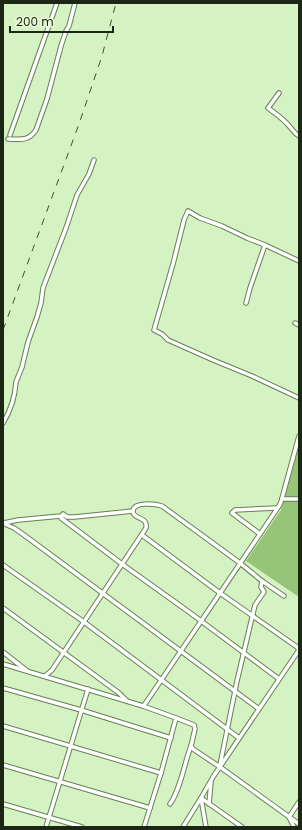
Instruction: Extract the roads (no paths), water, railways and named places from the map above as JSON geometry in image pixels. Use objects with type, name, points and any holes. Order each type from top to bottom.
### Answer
[{"type":"street","points":[[57,3],[9,137],[22,140],[27,139],[33,135],[36,130],[47,99],[61,46],[69,26],[75,3]]},
{"type":"street","points":[[279,93],[268,108],[286,123],[298,136]]},
{"type":"street","points":[[3,423],[11,408],[16,390],[16,382],[41,303],[43,288],[77,195],[89,174],[94,160]]},
{"type":"street","points":[[299,261],[222,226],[200,218],[188,211],[184,220],[154,330],[162,334],[168,340],[299,398]]},
{"type":"street","points":[[246,303],[265,245]]},
{"type":"street","points":[[143,706],[277,508],[282,499],[299,436]]},
{"type":"street","points":[[282,499],[299,499]]},
{"type":"street","points":[[3,522],[61,516],[63,514],[66,517],[75,517],[133,510],[135,507],[142,504],[162,506],[284,596]]},
{"type":"street","points":[[260,534],[232,513],[234,510],[277,508]]},
{"type":"street","points":[[45,676],[52,670],[146,528],[144,520],[135,516],[133,514],[133,510]]},
{"type":"street","points":[[61,516],[62,519],[122,564],[280,679]]},
{"type":"street","points":[[3,522],[14,528],[104,593],[259,709]]},
{"type":"street","points":[[142,534],[299,650],[220,767],[183,827]]},
{"type":"street","points":[[3,565],[84,622],[240,738]]},
{"type":"street","points":[[220,767],[252,615],[255,605],[264,592],[261,587],[262,581]]},
{"type":"street","points":[[3,608],[119,693],[128,702]]},
{"type":"street","points":[[3,652],[27,671]]},
{"type":"street","points":[[3,664],[143,706],[194,724],[195,729],[191,746],[175,797],[170,804]]},
{"type":"street","points":[[3,688],[171,738]]},
{"type":"street","points":[[46,827],[88,689]]},
{"type":"street","points":[[144,827],[176,718]]},
{"type":"street","points":[[3,726],[161,773]]},
{"type":"street","points":[[191,746],[193,750],[220,767],[299,824]]},
{"type":"street","points":[[3,765],[150,808]]},
{"type":"street","points":[[209,804],[211,781]]},
{"type":"street","points":[[201,798],[242,827]]},
{"type":"street","points":[[201,798],[206,827]]},
{"type":"street","points":[[289,817],[299,802]]},
{"type":"street","points":[[3,804],[82,827]]},
{"type":"street","points":[[289,817],[294,827]]},
{"type":"railway","points":[[3,330],[79,124],[102,56],[116,3]]}]
